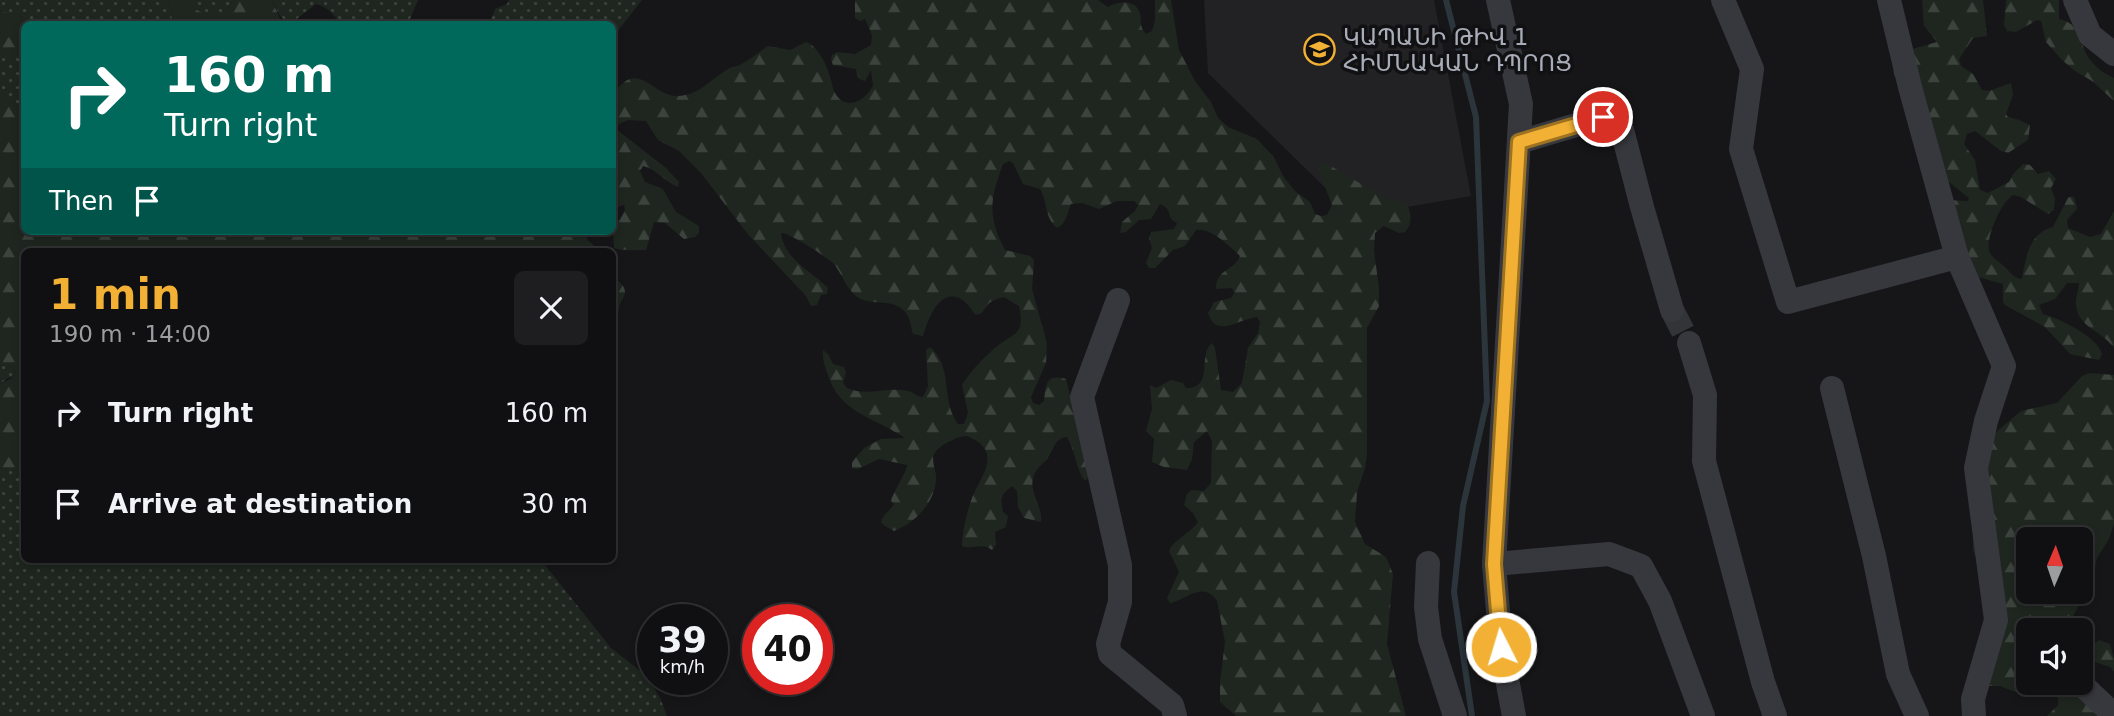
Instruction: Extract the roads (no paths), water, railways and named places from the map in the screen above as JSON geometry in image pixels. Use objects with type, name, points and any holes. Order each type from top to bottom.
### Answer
[{"type":"street","points":[[1498,0],[1521,104],[1494,564],[1501,647],[1514,716]]},
{"type":"street","points":[[1723,0],[1752,69],[1741,149],[1788,302],[1956,257]]},
{"type":"street","points":[[1889,0],[1956,257],[2004,366],[1986,421],[1976,468],[1996,620],[1973,699],[1974,716]]},
{"type":"street","points":[[2075,0],[2090,35],[2114,54]]},
{"type":"street","points":[[1519,142],[1603,117],[1612,117],[1620,122],[1672,310]]},
{"type":"street","points":[[1118,300],[1082,397],[1120,565],[1120,602],[1108,644],[1110,654],[1172,705],[1175,716]]},
{"type":"street","points":[[1689,343],[1705,395],[1703,461],[1763,682],[1775,716]]},
{"type":"street","points":[[1832,388],[1874,556],[1899,674],[1917,716]]},
{"type":"street","points":[[1494,564],[1609,554],[1641,566],[1660,601],[1703,716]]},
{"type":"street","points":[[1428,563],[1426,607],[1430,639],[1455,716]]},
{"type":"street","points":[[2093,695],[2114,715]]},
{"type":"waterway","points":[[1446,0],[1476,117],[1487,401],[1463,506],[1454,592],[1472,716]]},
{"type":"tunnel","points":[[1672,310],[1689,343]]},
{"type":"place","name":"ԿԱՊԱՆԻ ԹԻՎ 1 ՀԻՄՆԱԿԱՆ ԴՊՐՈՑ","points":[[1320,50]]}]
